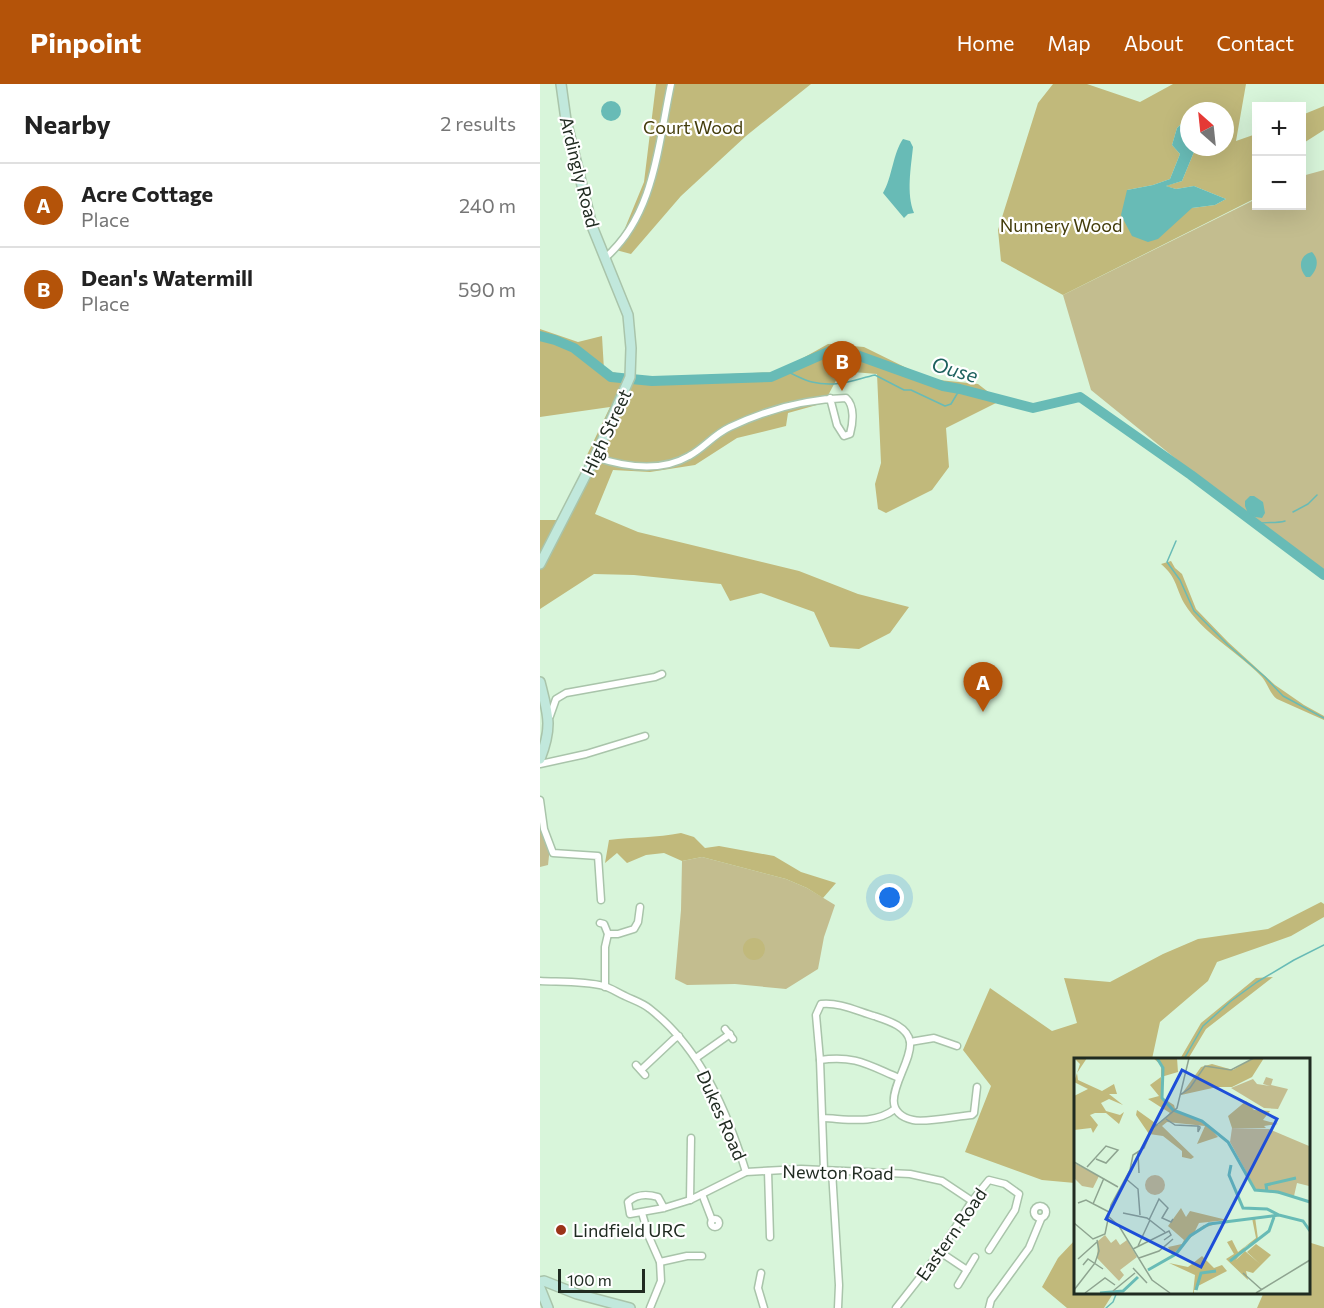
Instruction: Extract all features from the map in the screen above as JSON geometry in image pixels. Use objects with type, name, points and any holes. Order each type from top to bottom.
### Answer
[{"type":"main road","name":"Ardingly Road","points":[[561,84],[566,120],[590,216],[605,258]]},
{"type":"main road","name":"High Street","points":[[540,564],[595,457],[630,379],[631,348],[628,315],[605,258]]},
{"type":"main road","points":[[540,682],[550,720],[540,759]]},
{"type":"main road","points":[[540,1282],[544,1281],[577,1294],[630,1308]]},
{"type":"main road","points":[[540,1288],[548,1308]]},
{"type":"street","points":[[605,258],[613,251],[639,214],[654,173],[670,84]]},
{"type":"street","points":[[595,457],[617,464],[645,467],[674,464],[691,455],[711,437],[729,427],[760,415],[816,399],[830,398],[846,398],[850,401],[852,411],[850,434],[843,436],[840,431],[830,398]]},
{"type":"street","points":[[550,720],[551,709],[556,699],[566,693],[662,674]]},
{"type":"street","points":[[540,764],[586,754],[645,736]]},
{"type":"street","points":[[540,800],[544,829],[554,853],[598,856],[601,900]]},
{"type":"street","points":[[608,934],[618,934],[634,929],[638,922],[640,907]]},
{"type":"street","points":[[600,923],[604,924],[608,934],[605,947],[605,987]]},
{"type":"street","name":"Dukes Road","points":[[540,981],[574,982],[605,987],[648,1007],[696,1058],[722,1107],[746,1172]]},
{"type":"street","points":[[824,1170],[816,1015],[821,1004],[832,1003],[886,1020],[906,1034],[910,1042],[893,1101],[895,1109],[902,1116],[915,1121],[972,1115],[977,1087]]},
{"type":"street","name":"Dukes Road","points":[[696,1058],[729,1034]]},
{"type":"street","points":[[641,1070],[676,1036]]},
{"type":"street","points":[[910,1042],[934,1038],[957,1046]]},
{"type":"street","points":[[820,1060],[841,1057],[863,1062],[899,1078]]},
{"type":"street","points":[[823,1118],[875,1120],[895,1109]]},
{"type":"street","points":[[690,1200],[691,1138]]},
{"type":"street","name":"Newton Road","points":[[642,1213],[690,1200],[746,1172],[801,1169],[910,1174],[942,1181],[972,1201]]},
{"type":"street","points":[[768,1171],[770,1237]]},
{"type":"street","points":[[832,1171],[840,1285],[838,1308]]},
{"type":"street","name":"Eastern Road","points":[[896,1308],[940,1252],[972,1201],[989,1180],[1005,1184],[1019,1194],[1015,1210],[989,1250]]},
{"type":"street","points":[[702,1194],[712,1220]]},
{"type":"street","points":[[650,1308],[661,1281],[660,1262],[642,1213],[630,1214],[628,1202],[633,1197],[649,1195],[658,1197],[664,1208]]},
{"type":"street","points":[[989,1308],[991,1300],[1029,1248],[1041,1219]]},
{"type":"street","points":[[940,1252],[967,1270]]},
{"type":"street","points":[[660,1262],[687,1256],[702,1256]]},
{"type":"street","points":[[958,1285],[975,1257]]},
{"type":"street","points":[[761,1273],[758,1288],[764,1308]]},
{"type":"shaded area","points":[[1324,170],[1324,573],[1255,523],[1091,390],[1063,295],[1252,201],[1252,210],[1306,210],[1306,175]]},
{"type":"shaded area","points":[[540,814],[550,847],[548,865],[540,867]]},
{"type":"shaded area","points":[[702,857],[786,879],[807,888],[835,905],[824,937],[818,969],[786,989],[735,984],[687,985],[675,979],[681,910],[682,861]]},
{"type":"green space","name":"Court Wood","points":[[656,84],[811,84],[746,136],[681,196],[631,254],[616,250],[644,182]]},
{"type":"green space","name":"Nunnery Wood","points":[[1053,84],[1087,84],[1140,102],[1173,84],[1246,84],[1236,141],[1252,135],[1252,200],[1063,295],[1001,261],[998,230],[1038,103]]},
{"type":"green space","points":[[1324,106],[1324,130],[1306,141],[1306,113]]},
{"type":"green space","points":[[540,329],[578,342],[602,336],[604,370],[638,378],[778,372],[828,344],[864,347],[929,379],[978,384],[1000,401],[946,428],[949,467],[932,490],[886,513],[878,509],[875,484],[881,463],[877,374],[841,371],[824,403],[788,413],[786,426],[737,438],[695,465],[650,472],[613,470],[595,514],[638,532],[799,571],[858,594],[909,607],[890,633],[859,649],[830,647],[814,612],[761,593],[730,601],[721,584],[634,575],[594,574],[540,609],[540,520],[567,520],[596,464],[587,455],[610,407],[540,417]]},
{"type":"green space","points":[[1171,561],[1182,574],[1196,609],[1275,685],[1324,716],[1324,720],[1277,699],[1252,667],[1200,624],[1184,603],[1173,578],[1161,564]]},
{"type":"green space","points":[[681,833],[694,837],[705,848],[719,846],[774,856],[801,872],[836,883],[823,898],[786,879],[702,857],[682,861],[664,853],[646,855],[627,863],[617,853],[605,863],[609,840]]},
{"type":"green space","points":[[1321,902],[1324,904],[1324,917],[1291,936],[1217,962],[1208,981],[1160,1022],[1152,1058],[1074,1058],[1074,1183],[1042,1180],[965,1152],[991,1086],[963,1050],[990,988],[1052,1031],[1077,1023],[1064,978],[1110,982],[1163,954],[1198,939],[1268,929]]},
{"type":"green space","points":[[754,938],[762,941],[765,949],[762,957],[754,960],[746,957],[743,949],[746,941]]},
{"type":"green space","points":[[1273,977],[1206,1029],[1189,1058],[1181,1058],[1201,1023],[1256,978]]},
{"type":"green space","points":[[1074,1241],[1074,1293],[1113,1293],[1104,1308],[1067,1308],[1042,1287],[1058,1258]]},
{"type":"green space","points":[[1309,1242],[1324,1247],[1324,1308],[1257,1308],[1264,1293],[1309,1293]]},
{"type":"water","points":[[607,101],[615,101],[621,107],[621,115],[615,121],[607,121],[601,115],[601,107]]},
{"type":"water","points":[[1180,125],[1180,154],[1172,145]]},
{"type":"water","points":[[903,139],[910,141],[913,147],[910,189],[914,213],[904,218],[883,193]]},
{"type":"water","points":[[1180,154],[1180,156],[1192,156],[1182,181],[1166,186],[1176,189],[1194,186],[1226,199],[1215,205],[1192,208],[1158,239],[1148,242],[1132,236],[1121,215],[1127,190],[1170,179]]},
{"type":"water","points":[[1312,252],[1317,265],[1310,277],[1306,277],[1301,262],[1304,256]]},
{"type":"water","points":[[1250,496],[1263,502],[1265,513],[1262,518],[1249,516],[1245,501]]},
{"type":"waterway","name":"Ouse","points":[[540,336],[574,348],[611,377],[652,381],[771,377],[837,348],[943,386],[1033,408],[1080,397],[1191,475],[1324,575]]},
{"type":"waterway","points":[[785,371],[821,384],[844,383],[875,375],[904,390],[911,390],[945,406],[951,404],[960,389]]},
{"type":"waterway","points":[[1293,512],[1308,504],[1317,495]]},
{"type":"waterway","points":[[1256,524],[1285,521]]},
{"type":"waterway","points":[[1176,541],[1167,562],[1180,580],[1194,611],[1283,696],[1324,718]]},
{"type":"waterway","points":[[1185,1058],[1203,1026],[1231,1001],[1257,982],[1324,945]]},
{"type":"waterway","points":[[1106,1308],[1113,1302],[1117,1293]]},
{"type":"place","name":"Dean's Watermill","points":[[842,391]]},
{"type":"place","name":"Acre Cottage","points":[[983,712]]},
{"type":"place","name":"Lindfield URC","points":[[561,1230]]}]
